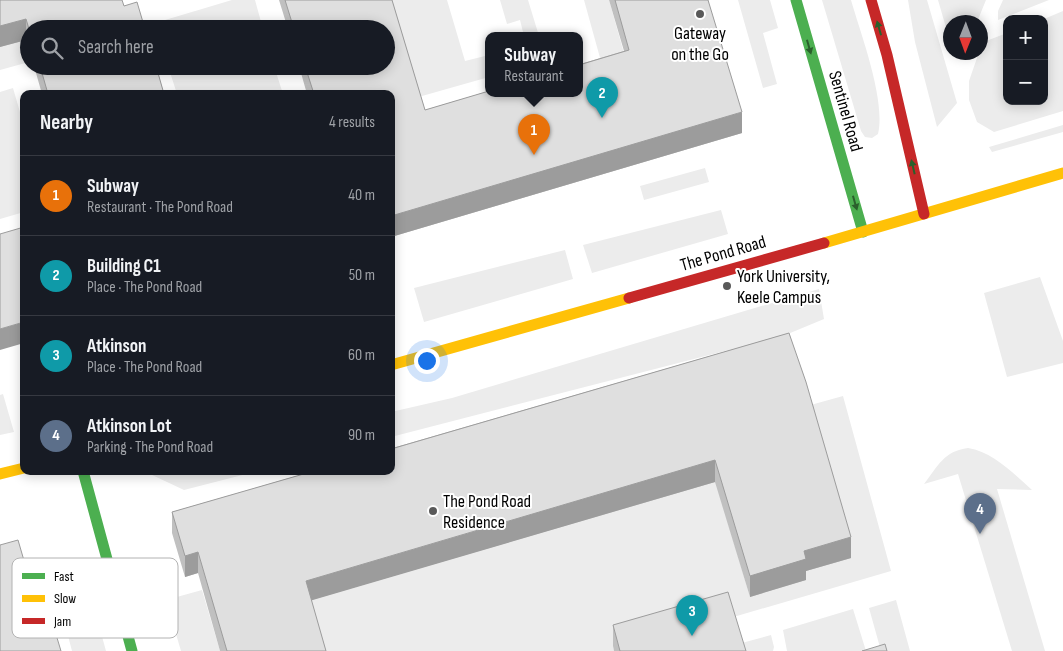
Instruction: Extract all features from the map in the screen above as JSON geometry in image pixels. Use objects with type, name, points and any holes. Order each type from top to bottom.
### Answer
[{"type":"street","name":"Sentinel Road","points":[[796,0],[863,232]]},
{"type":"street","points":[[871,0],[887,55],[924,214]]},
{"type":"street","name":"The Pond Road","points":[[395,364],[863,232],[1063,173]]},
{"type":"street","points":[[0,474],[20,469]]},
{"type":"street","points":[[84,475],[107,558]]},
{"type":"street","points":[[128,638],[132,651]]},
{"type":"shaded area","points":[[232,0],[255,0],[261,20],[165,20]]},
{"type":"shaded area","points":[[386,0],[447,0],[465,61],[485,56],[485,78],[415,98],[395,30],[395,20],[392,20]]},
{"type":"shaded area","points":[[500,0],[528,0],[538,32],[523,32],[520,20],[507,24]]},
{"type":"shaded area","points":[[584,0],[609,0],[629,71],[583,71],[602,65]]},
{"type":"shaded area","points":[[738,0],[770,0],[778,28],[763,33],[777,84],[763,88]]},
{"type":"shaded area","points":[[822,0],[851,0],[871,67],[879,104],[880,120],[878,134],[872,138],[865,137],[861,131]]},
{"type":"shaded area","points":[[908,0],[927,0],[957,103],[937,127],[915,42]]},
{"type":"shaded area","points":[[938,0],[986,0],[980,15],[943,15],[943,17]]},
{"type":"shaded area","points":[[1003,0],[1049,0],[1011,15],[1003,15],[1003,18],[998,20],[998,11]]},
{"type":"shaded area","points":[[1063,11],[1063,111],[994,132],[977,122],[969,100],[969,81],[976,60],[988,60],[988,40],[1003,35],[1003,105],[1048,105],[1048,17]]},
{"type":"shaded area","points":[[20,41],[20,64],[0,70],[0,47]]},
{"type":"shaded area","points":[[171,75],[277,75],[282,90],[176,90]]},
{"type":"shaded area","points":[[13,88],[20,112],[20,213],[0,219],[0,92]]},
{"type":"shaded area","points":[[1063,125],[1063,132],[992,152],[989,147]]},
{"type":"shaded area","points":[[705,168],[709,182],[644,200],[640,186]]},
{"type":"shaded area","points":[[721,210],[728,234],[592,273],[583,245]]},
{"type":"shaded area","points":[[565,250],[573,279],[424,322],[414,288]]},
{"type":"shaded area","points":[[1040,277],[1063,341],[1063,363],[1007,377],[984,293]]},
{"type":"shaded area","points":[[819,289],[824,319],[783,336],[395,436],[395,411],[452,398]]},
{"type":"shaded area","points":[[3,394],[14,432],[0,435],[0,395]]},
{"type":"shaded area","points":[[843,396],[891,571],[730,618],[613,646],[614,651],[320,651],[297,573],[350,589],[673,494],[707,452],[750,597],[806,580],[807,406]]},
{"type":"shaded area","points":[[968,448],[977,450],[994,459],[1010,470],[1032,490],[997,489],[1045,651],[1012,651],[958,474],[924,484],[942,460],[953,452]]},
{"type":"shaded area","points":[[152,475],[242,475],[184,490]]},
{"type":"shaded area","points":[[202,590],[220,651],[181,651],[177,638],[178,597]]},
{"type":"shaded area","points":[[896,600],[910,651],[881,651],[869,608]]},
{"type":"shaded area","points":[[853,609],[866,651],[787,651],[783,630]]},
{"type":"shaded area","points":[[771,635],[773,651],[740,651],[738,644]]},
{"type":"shaded area","points":[[69,638],[102,638],[106,651],[72,651]]},
{"type":"building","points":[[0,0],[122,0],[124,6],[137,2],[142,20],[26,19],[0,26]]},
{"type":"building","points":[[285,0],[392,0],[425,110],[485,92],[485,97],[583,97],[583,64],[629,50],[615,0],[708,0],[742,112],[395,215],[395,90],[313,90],[308,75],[395,75],[395,20],[291,20]]},
{"type":"building","points":[[43,75],[159,75],[163,90],[47,90]]},
{"type":"building","points":[[20,228],[20,323],[0,329],[0,234]]},
{"type":"building","name":"The Pond Road Residence","points":[[789,333],[806,382],[851,537],[804,551],[806,559],[750,576],[715,460],[306,581],[326,651],[227,651],[198,552],[185,556],[172,512],[300,475],[395,475],[395,448]]},
{"type":"building","points":[[18,540],[23,558],[12,558],[12,638],[57,638],[61,651],[0,651],[0,545]]},
{"type":"building","points":[[728,592],[746,651],[620,651],[613,625]]},
{"type":"building","points":[[885,644],[887,651],[862,651]]},
{"type":"traffic: fast","points":[[796,0],[863,232]]},
{"type":"traffic: fast","points":[[84,475],[107,558]]},
{"type":"traffic: fast","points":[[128,638],[132,651]]},
{"type":"traffic: slow","points":[[824,243],[1063,173]]},
{"type":"traffic: slow","points":[[395,364],[629,298]]},
{"type":"traffic: slow","points":[[0,474],[20,469]]},
{"type":"traffic: jam","points":[[871,0],[887,55],[924,214]]},
{"type":"traffic: jam","points":[[629,298],[824,243]]},
{"type":"place","name":"Gateway on the Go","points":[[700,14]]},
{"type":"place","name":"Building C1","points":[[602,118]]},
{"type":"place","name":"Subway","points":[[534,155]]},
{"type":"place","name":"York University, Keele Campus","points":[[727,286]]},
{"type":"place","name":"The Pond Road Residence","points":[[433,511]]},
{"type":"place","name":"Atkinson Lot","points":[[980,534]]},
{"type":"place","name":"Atkinson","points":[[692,636]]}]
